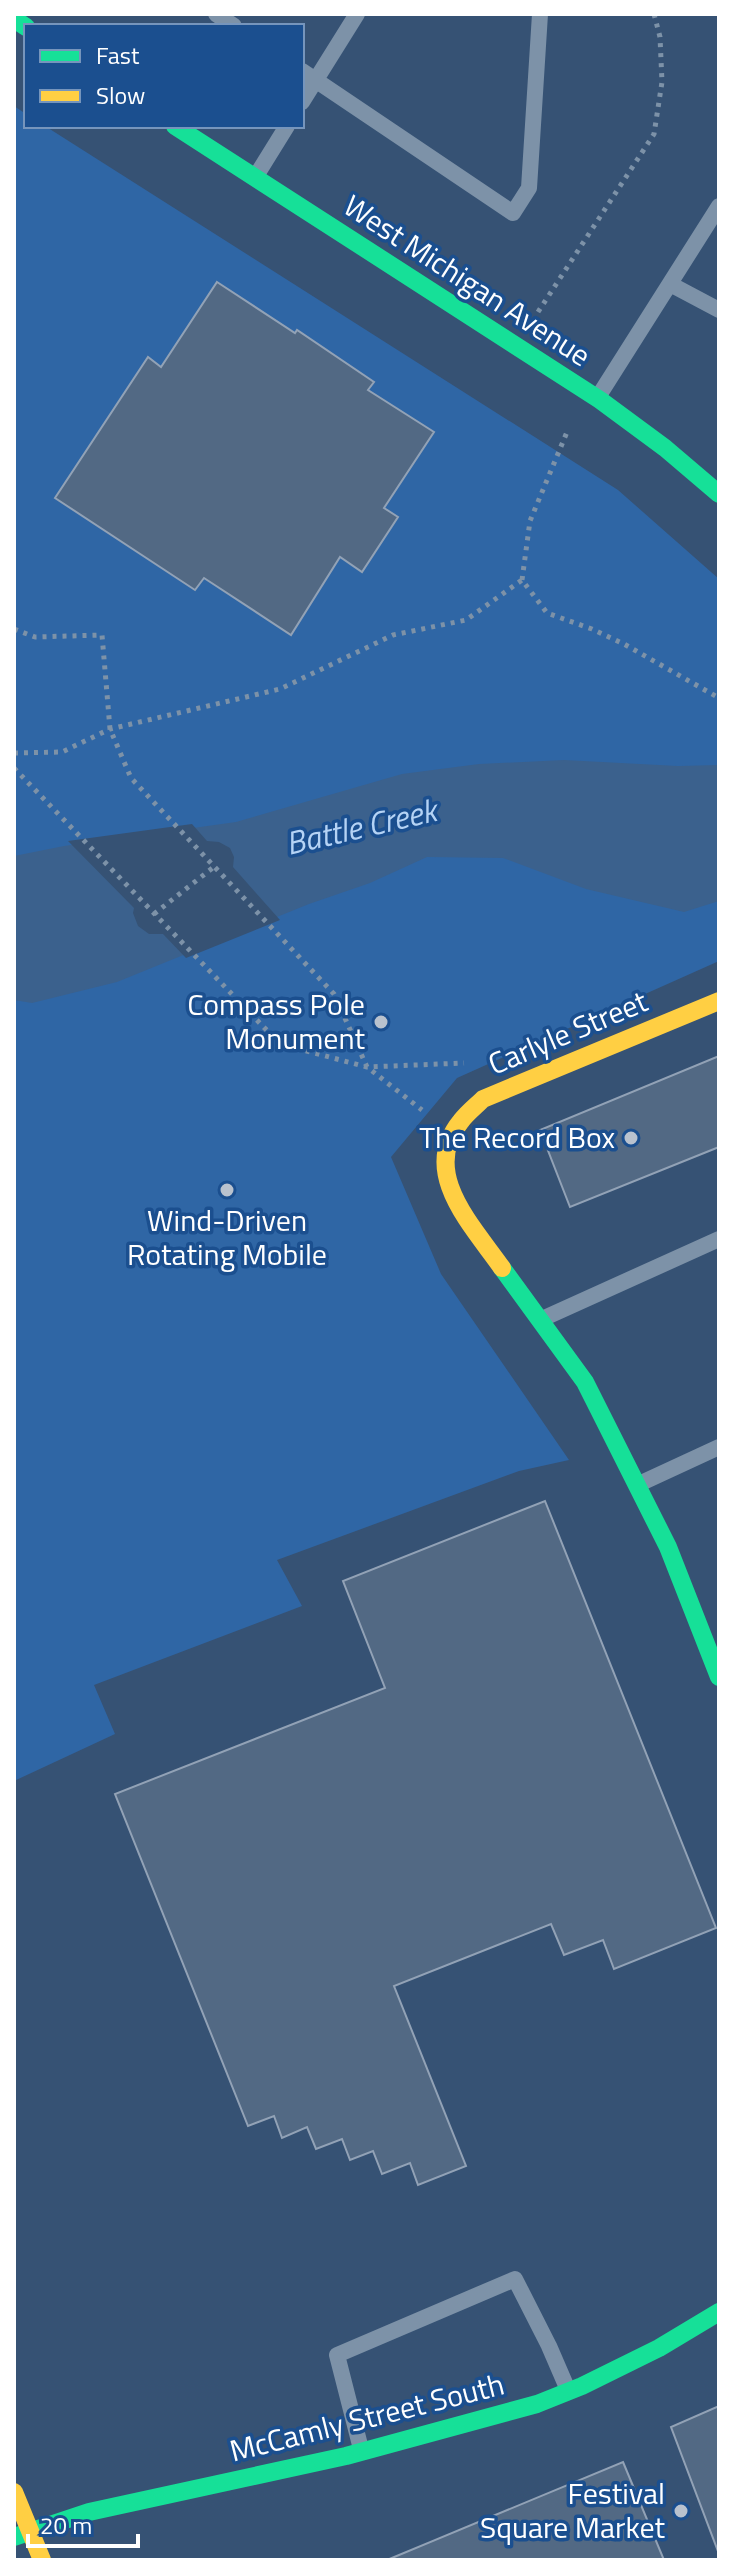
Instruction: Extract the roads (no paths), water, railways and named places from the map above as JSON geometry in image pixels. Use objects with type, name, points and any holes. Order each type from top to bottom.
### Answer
[{"type":"main road","name":"West Michigan Avenue","points":[[178,128],[597,398],[665,448],[719,494]]},
{"type":"main road","name":"Carlyle Street","points":[[540,1320],[452,1195],[446,1180],[444,1161],[452,1134],[461,1120],[483,1099],[719,1001]]},
{"type":"main road","points":[[540,1320],[585,1382],[637,1485],[668,1547],[719,1677]]},
{"type":"main road","name":"McCamly Street South","points":[[21,2534],[89,2512],[361,2452],[537,2404],[659,2348],[719,2312]]},
{"type":"main road","points":[[14,2492],[21,2534],[42,2560]]},
{"type":"lane","points":[[357,14],[309,76],[513,213],[529,188],[540,14]]},
{"type":"lane","points":[[255,177],[286,128]]},
{"type":"lane","points":[[597,398],[719,206]]},
{"type":"lane","points":[[670,284],[719,310]]},
{"type":"lane","points":[[540,1320],[719,1239]]},
{"type":"lane","points":[[637,1485],[719,1447]]},
{"type":"lane","points":[[361,2452],[337,2355],[515,2279],[568,2392]]},
{"type":"water","name":"Battle Creek","points":[[564,760],[719,765],[719,901],[684,912],[586,889],[503,858],[427,857],[370,883],[309,904],[117,982],[32,1003],[14,1000],[14,856],[236,822],[402,774],[479,764]]},
{"type":"place","name":"Compass Pole Monument","points":[[381,1022]]},
{"type":"place","name":"The Record Box","points":[[631,1138]]},
{"type":"place","name":"Wind-Driven Rotating Mobile","points":[[227,1190]]},
{"type":"place","name":"Festival Square Market","points":[[681,2511]]}]
